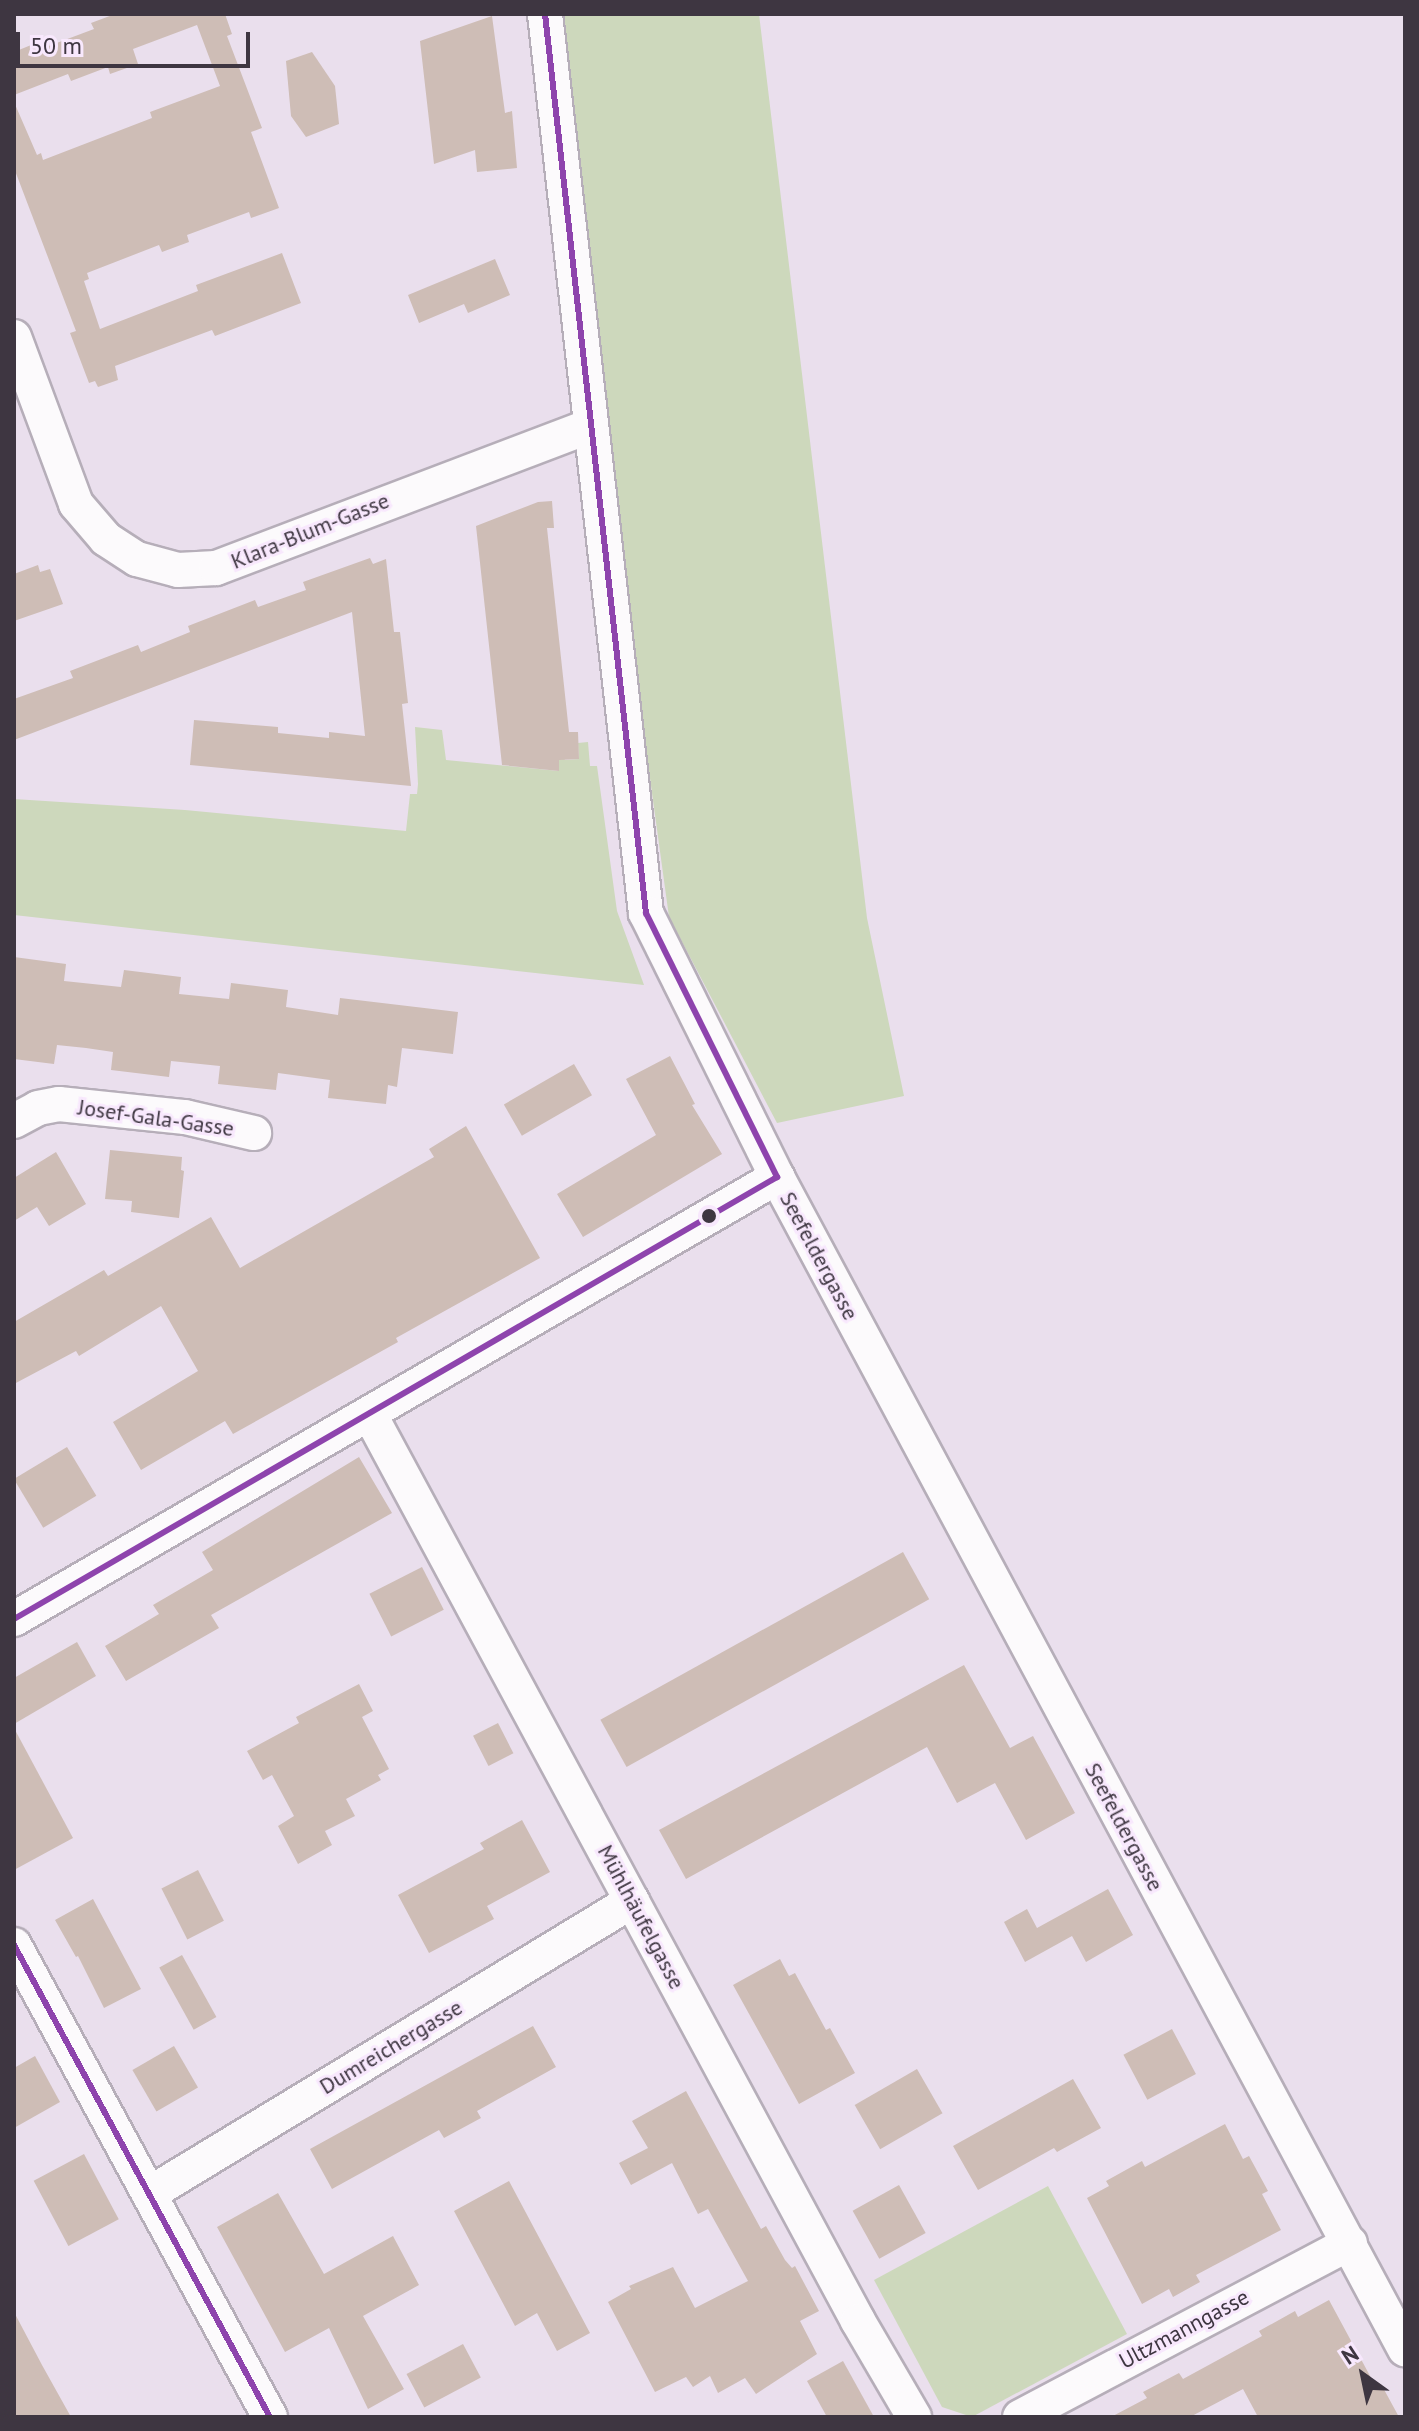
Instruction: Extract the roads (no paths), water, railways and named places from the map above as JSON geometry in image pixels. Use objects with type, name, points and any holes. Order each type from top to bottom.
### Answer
[{"type":"street","name":"Seefeldergasse","points":[[545,14],[646,913],[777,1177],[1405,2349]]},
{"type":"street","name":"Klara-Blum-Gasse","points":[[14,337],[76,504],[106,539],[137,559],[178,570],[216,568],[589,426]]},
{"type":"street","name":"Josef-Gala-Gasse","points":[[14,1121],[38,1108],[59,1104],[185,1117],[254,1133]]},
{"type":"street","points":[[14,1619],[777,1177]]},
{"type":"street","name":"Mühlhäufelgasse","points":[[370,1415],[858,2321],[914,2417]]},
{"type":"street","name":"Dumreichergasse","points":[[149,2194],[632,1901]]},
{"type":"street","points":[[14,1945],[270,2417]]},
{"type":"street","name":"Ultzmanngasse","points":[[1020,2417],[1350,2243]]}]
